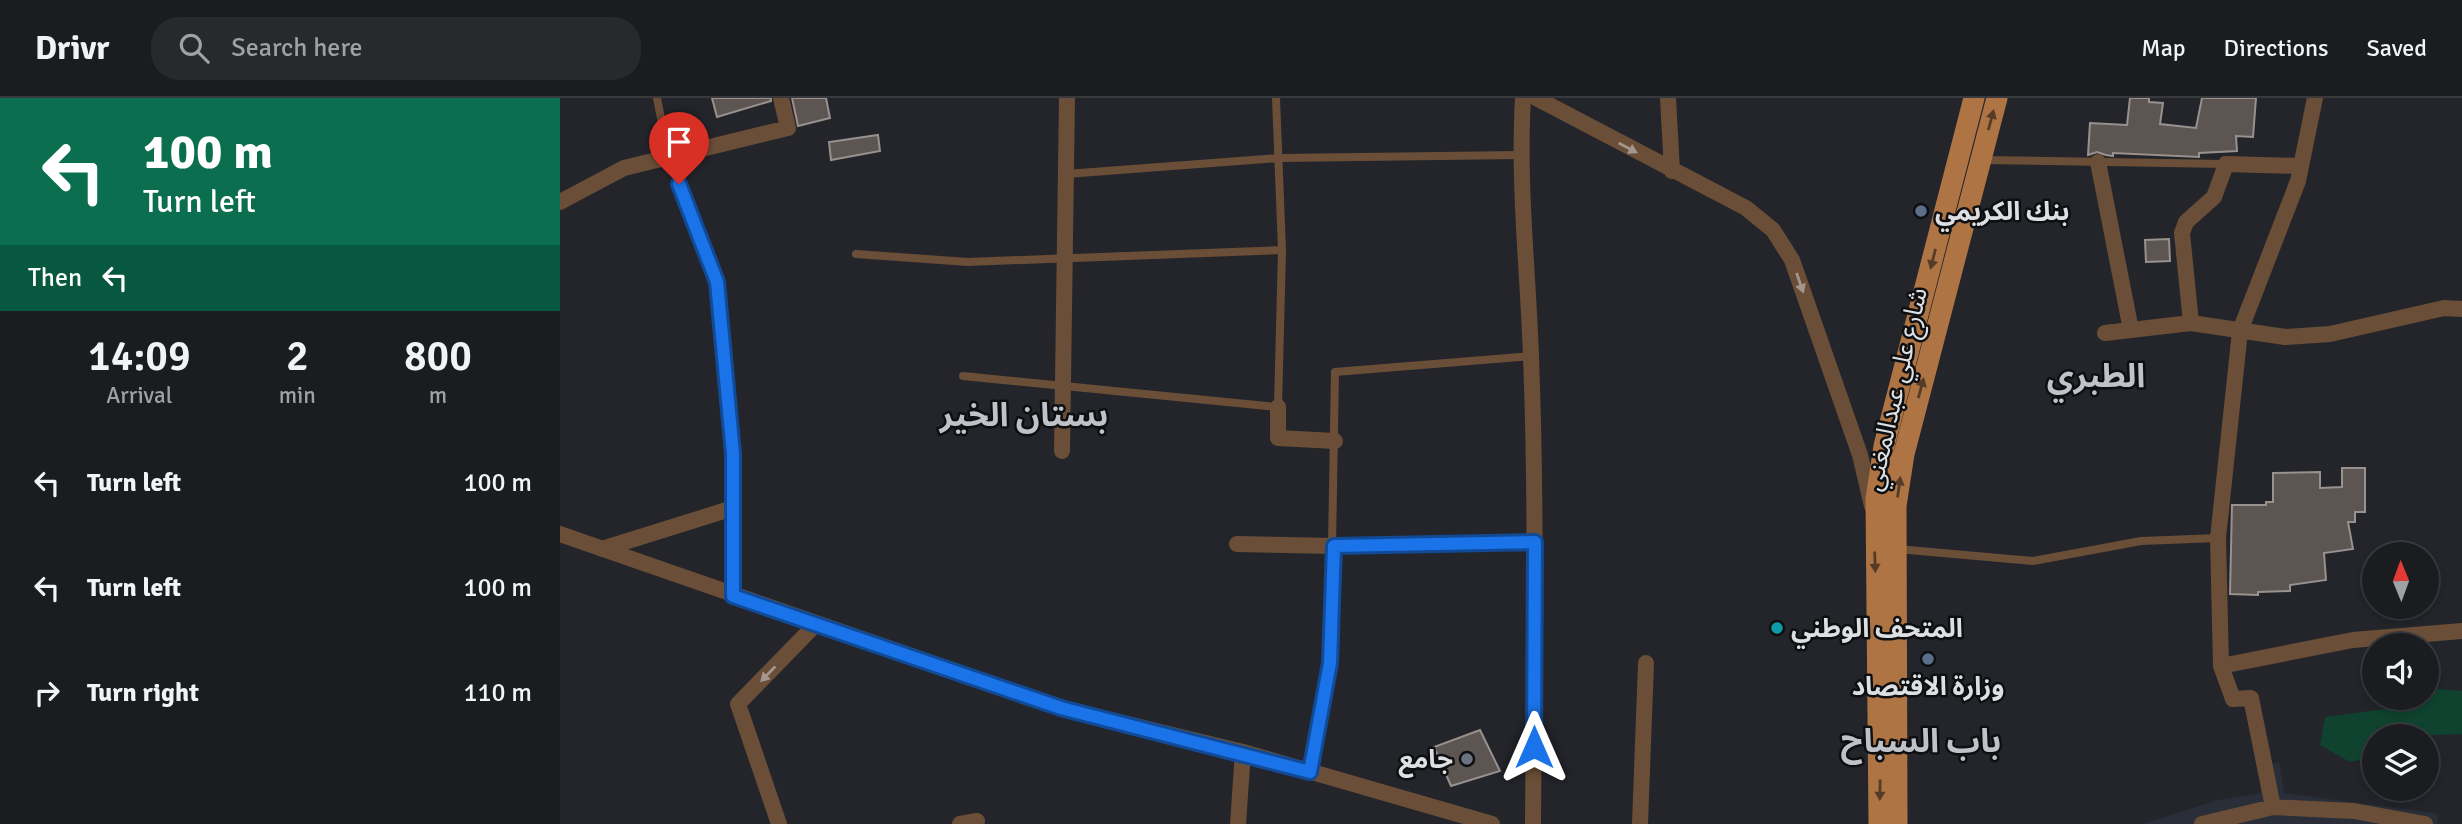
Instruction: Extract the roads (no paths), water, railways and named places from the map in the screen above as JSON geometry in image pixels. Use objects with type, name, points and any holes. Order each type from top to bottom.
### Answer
[{"type":"main road","name":"شارع علي عبدالمغني","points":[[1897,824],[1894,450],[1974,98]]},
{"type":"main road","name":"شارع علي عبدالمغني","points":[[1879,824],[1875,519],[1997,98]]},
{"type":"street","points":[[560,202],[624,168],[788,128],[781,98]]},
{"type":"street","points":[[1062,452],[1067,98]]},
{"type":"street","points":[[1523,98],[1520,155],[1531,356],[1535,542],[1533,824]]},
{"type":"street","points":[[1536,98],[1567,117],[1756,214],[1773,230],[1787,249],[1860,455],[1875,519]]},
{"type":"street","points":[[1564,98],[1567,117]]},
{"type":"street","points":[[1668,98],[1672,171]]},
{"type":"street","points":[[2273,807],[2251,698],[2233,699],[2221,666],[2218,538],[2240,331],[2298,181],[2315,98]]},
{"type":"street","points":[[2098,162],[2131,330]]},
{"type":"street","points":[[2191,323],[2182,233],[2186,222],[2214,197],[2226,164],[2300,166]]},
{"type":"street","points":[[2105,333],[2191,323],[2285,337],[2330,334],[2444,308],[2462,309]]},
{"type":"street","points":[[1278,407],[1278,438],[1335,441]]},
{"type":"street","points":[[602,549],[733,508]]},
{"type":"street","points":[[560,534],[815,625],[1061,708],[1243,752],[1492,824]]},
{"type":"street","points":[[1237,544],[1334,546],[1535,542]]},
{"type":"street","points":[[779,824],[738,704],[815,625]]},
{"type":"street","points":[[2221,666],[2353,640],[2462,631]]},
{"type":"street","points":[[1640,824],[1646,663]]},
{"type":"street","points":[[1238,824],[1243,752]]},
{"type":"street","points":[[2202,824],[2273,807],[2354,811],[2425,824]]},
{"type":"street","points":[[960,824],[977,821]]},
{"type":"lane","points":[[657,98],[669,159],[717,282],[733,454],[733,596]]},
{"type":"lane","points":[[962,376],[1278,407],[1282,250],[1276,98]]},
{"type":"lane","points":[[1066,174],[1280,158],[1520,155]]},
{"type":"lane","points":[[1981,160],[2226,164]]},
{"type":"lane","points":[[856,254],[968,262],[1282,250]]},
{"type":"lane","points":[[1310,772],[1330,663],[1335,372],[1531,356]]},
{"type":"lane","points":[[1894,549],[2033,561],[2141,541],[2218,538]]},
{"type":"place","name":"بنك الكريمي","points":[[1921,211]]},
{"type":"place","name":"المتحف الوطني","points":[[1777,628]]},
{"type":"place","name":"وزارة الاقتصاد","points":[[1928,659]]},
{"type":"place","name":"جامع","points":[[1467,759]]},
{"type":"district","name":"الطبري","points":[[2096,375]]},
{"type":"district","name":"بستان الخير","points":[[1024,414]]},
{"type":"district","name":"باب السباح","points":[[1921,740]]}]
